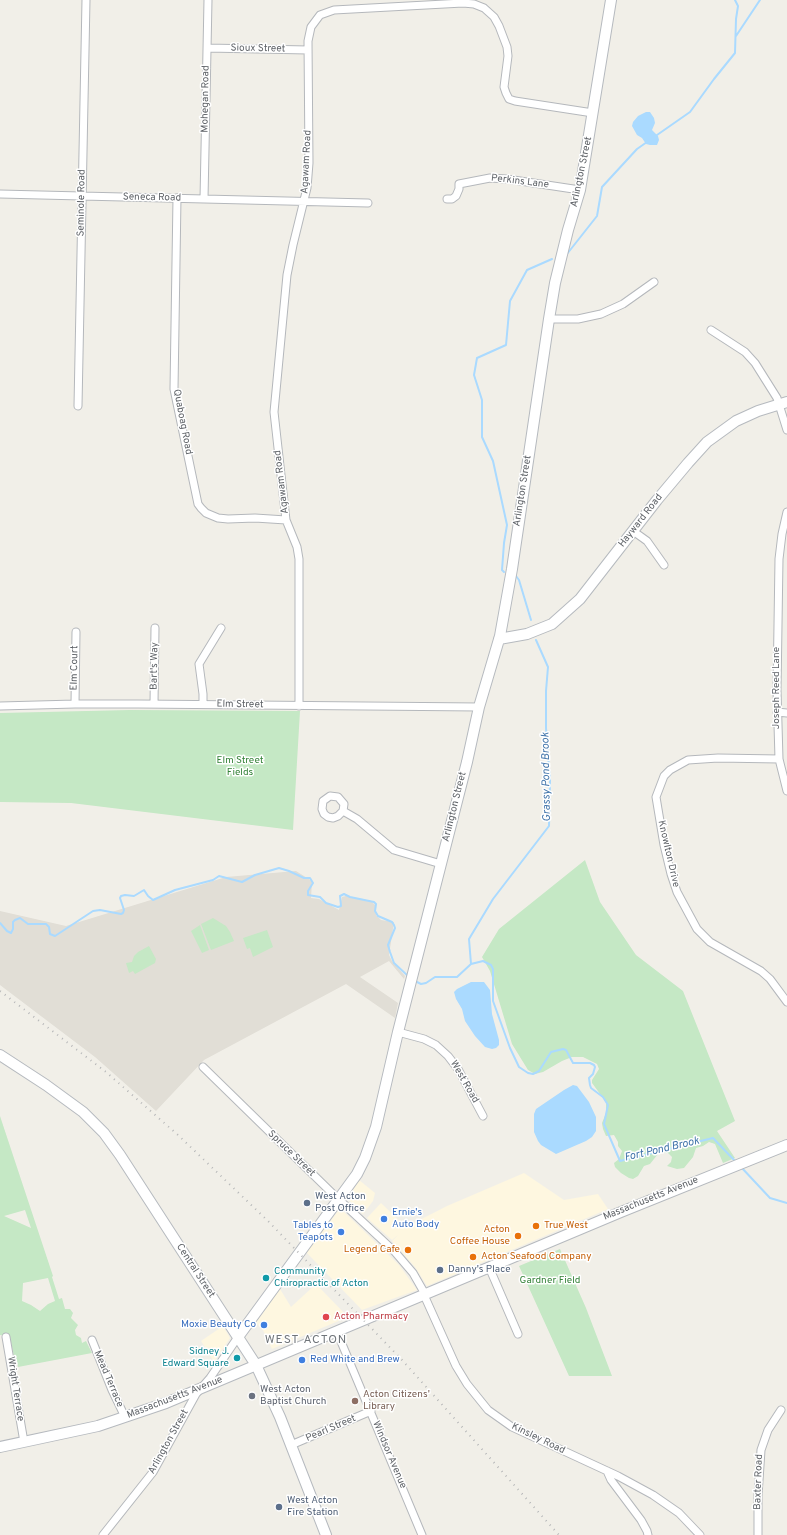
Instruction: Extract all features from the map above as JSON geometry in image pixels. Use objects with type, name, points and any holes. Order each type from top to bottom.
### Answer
[{"type":"street","name":"Seminole Road","points":[[78,406],[86,0]]},
{"type":"street","name":"Mohegan Road","points":[[204,199],[208,0]]},
{"type":"street","name":"Arlington Street","points":[[103,1535],[153,1472],[200,1389],[357,1174],[376,1127],[410,982],[467,762],[479,707],[499,639],[512,569],[549,319],[561,260],[580,190],[611,0]]},
{"type":"street","name":"Agawam Road","points":[[299,706],[299,559],[297,547],[286,520],[275,421],[275,402],[287,276],[293,245],[305,201],[309,163],[308,50],[309,36],[313,23],[320,15],[330,10],[463,3],[474,4],[484,8],[494,17],[499,26],[507,48],[508,56],[504,87],[509,99],[593,114]]},
{"type":"street","name":"Sioux Street","points":[[207,48],[308,50]]},
{"type":"street","name":"Perkins Lane","points":[[447,199],[458,194],[459,184],[490,178],[507,179],[580,190]]},
{"type":"street","name":"Seneca Road","points":[[0,194],[368,203]]},
{"type":"street","name":"Quaboag Road","points":[[177,198],[174,389],[198,504],[206,513],[218,518],[286,520]]},
{"type":"street","points":[[549,319],[578,319],[601,314],[623,304],[654,282]]},
{"type":"street","points":[[711,330],[745,352],[765,376],[783,403],[787,430]]},
{"type":"street","name":"Hayward Road","points":[[499,639],[527,634],[552,624],[572,608],[681,470],[707,442],[736,421],[783,403]]},
{"type":"street","name":"Joseph Reed Lane","points":[[787,512],[782,534],[779,559],[777,712],[778,759],[787,791]]},
{"type":"street","points":[[633,531],[647,541],[664,565]]},
{"type":"street","points":[[779,614],[787,614]]},
{"type":"street","name":"Bart's Way","points":[[154,704],[156,628]]},
{"type":"street","points":[[203,704],[199,664],[221,628]]},
{"type":"street","name":"Elm Court","points":[[75,704],[76,632]]},
{"type":"street","name":"Elm Street","points":[[0,706],[75,704],[203,704],[479,707]]},
{"type":"street","points":[[777,712],[787,713]]},
{"type":"street","name":"Knowlton Drive","points":[[778,759],[718,758],[688,760],[670,770],[664,776],[656,797],[664,845],[673,880],[677,892],[697,929],[710,942],[761,971],[770,979],[787,1002]]},
{"type":"street","points":[[343,811],[357,819],[394,850],[441,864]]},
{"type":"street","name":"West Road","points":[[398,1032],[424,1039],[436,1045],[448,1056],[458,1069],[483,1116]]},
{"type":"street","name":"Central Street","points":[[0,1055],[72,1103],[104,1133],[120,1155],[256,1365],[269,1392],[326,1535]]},
{"type":"street","name":"Spruce Street","points":[[204,1067],[339,1200],[395,1252],[413,1273],[424,1295]]},
{"type":"street","name":"Massachusetts Avenue","points":[[0,1447],[94,1427],[200,1389],[732,1166],[787,1145]]},
{"type":"street","points":[[489,1268],[518,1334]]},
{"type":"street","name":"Kinsley Road","points":[[424,1295],[456,1366],[471,1389],[488,1410],[512,1427],[654,1495],[679,1513],[697,1534]]},
{"type":"street","name":"Windsor Avenue","points":[[337,1332],[422,1535]]},
{"type":"street","name":"Wright Terrace","points":[[6,1337],[24,1442]]},
{"type":"street","name":"Mead Terrace","points":[[92,1340],[112,1390],[125,1417]]},
{"type":"street","name":"Baxter Road","points":[[758,1535],[758,1496],[761,1450],[768,1430],[782,1410]]},
{"type":"street","name":"Pearl Street","points":[[291,1446],[371,1412]]},
{"type":"street","points":[[607,1472],[611,1480],[641,1520],[648,1535]]},
{"type":"shaded area","points":[[296,871],[312,881],[311,898],[319,899],[339,910],[342,897],[346,896],[371,901],[375,905],[376,915],[381,920],[394,922],[389,955],[392,961],[405,976],[404,979],[389,961],[360,977],[398,1003],[395,1018],[346,984],[204,1060],[156,1111],[95,1057],[0,985],[0,911],[66,926],[226,877]]},
{"type":"shaded area","points":[[524,1173],[564,1200],[598,1194],[608,1209],[427,1286],[415,1267],[392,1241],[398,1235],[392,1240],[367,1218],[381,1203],[406,1227],[447,1206]]},
{"type":"shaded area","points":[[359,1180],[375,1193],[373,1201],[363,1214],[348,1199]]},
{"type":"shaded area","points":[[339,1210],[342,1210],[399,1265],[417,1290],[362,1310],[306,1252]]},
{"type":"shaded area","points":[[316,1284],[348,1317],[272,1349],[263,1330],[256,1323],[280,1289],[291,1307]]},
{"type":"shaded area","points":[[223,1326],[230,1338],[214,1362],[201,1341]]},
{"type":"green space","name":"Elm Street Fields","points":[[130,710],[300,711],[293,830],[71,803],[0,802],[0,713]]},
{"type":"green space","points":[[585,860],[600,902],[636,955],[683,991],[735,1121],[717,1131],[735,1158],[723,1163],[715,1144],[709,1142],[696,1148],[693,1157],[684,1168],[677,1169],[667,1166],[671,1162],[672,1157],[668,1153],[661,1152],[650,1164],[644,1166],[638,1176],[633,1179],[629,1178],[615,1167],[614,1163],[619,1159],[622,1151],[618,1146],[618,1142],[614,1135],[606,1136],[603,1129],[602,1123],[606,1113],[606,1102],[592,1083],[592,1080],[599,1069],[597,1064],[583,1057],[572,1057],[543,1072],[535,1074],[528,1070],[512,1044],[490,971],[482,957],[499,929]]},
{"type":"green space","points":[[213,918],[226,926],[234,941],[211,950],[201,924]]},
{"type":"green space","points":[[200,925],[209,950],[202,953],[191,931]]},
{"type":"green space","points":[[267,930],[273,947],[253,957],[250,948],[247,949],[243,938]]},
{"type":"green space","points":[[149,946],[156,959],[155,963],[135,974],[133,971],[129,973],[126,963],[132,962],[134,956],[138,952]]},
{"type":"green space","points":[[0,1116],[53,1276],[52,1277],[59,1299],[62,1298],[65,1309],[70,1309],[73,1313],[71,1318],[78,1325],[75,1330],[76,1335],[81,1338],[82,1343],[86,1341],[92,1353],[18,1367],[17,1361],[15,1361],[10,1337],[0,1335]],"holes":[[[25,1210],[31,1228],[4,1216]],[[48,1278],[55,1301],[48,1304],[40,1311],[22,1301],[23,1283]]]},
{"type":"green space","name":"Gardner Field","points":[[560,1249],[586,1308],[612,1376],[569,1376],[519,1266]]},
{"type":"water","points":[[646,112],[650,112],[654,118],[655,123],[652,130],[658,136],[659,140],[657,145],[646,144],[642,138],[637,135],[632,126],[633,122],[638,116]]},
{"type":"water","points":[[471,982],[484,982],[490,990],[492,1014],[499,1040],[499,1045],[496,1048],[492,1049],[485,1047],[475,1036],[465,1021],[462,1009],[456,999],[454,992]]},
{"type":"water","points":[[573,1085],[577,1086],[589,1102],[596,1117],[596,1131],[592,1137],[586,1141],[556,1154],[541,1145],[538,1141],[534,1132],[534,1114],[536,1109]]},
{"type":"waterway","name":"Grassy Pond Brook","points":[[657,135],[690,112],[735,53],[738,6],[735,0]]},
{"type":"waterway","points":[[736,36],[760,0]]},
{"type":"waterway","name":"Grassy Pond Brook","points":[[567,254],[597,216],[602,187],[637,149],[647,142]]},
{"type":"waterway","name":"Grassy Pond Brook","points":[[504,572],[502,570],[507,525],[493,461],[482,437],[482,400],[474,375],[477,358],[506,345],[510,301],[527,270],[552,259]]},
{"type":"waterway","name":"Grassy Pond Brook","points":[[516,576],[519,580],[531,620]]},
{"type":"waterway","name":"Grassy Pond Brook","points":[[471,964],[469,939],[493,899],[549,826],[550,781],[546,728],[546,691],[548,667],[536,640]]},
{"type":"waterway","name":"Fort Pond Brook","points":[[0,923],[7,931],[11,933],[13,929],[13,922],[20,918],[28,924],[46,924],[49,927],[50,934],[55,936],[93,911],[100,910],[121,914],[123,913],[124,910],[120,898],[121,896],[134,896],[144,890],[153,900],[175,890],[213,880],[219,876],[242,882],[255,875],[279,868],[304,878],[310,878],[313,883],[308,891],[308,895],[320,897],[326,903],[338,907],[341,906],[340,896],[344,894],[350,897],[374,902],[376,904],[375,911],[378,916],[392,922],[394,925],[395,928],[388,945],[394,963],[408,976]]},
{"type":"waterway","name":"Fort Pond Brook","points":[[415,981],[421,984],[426,983],[435,977],[457,977],[471,964],[483,961],[491,965],[493,969],[493,1001],[510,1048],[519,1067],[528,1073],[533,1074],[539,1071],[551,1052],[563,1049],[566,1050],[573,1063],[590,1063],[594,1065],[595,1067],[593,1074],[589,1078],[590,1085],[591,1088],[603,1097],[608,1105],[604,1124],[620,1161],[713,1138],[735,1161]]},
{"type":"waterway","name":"Fort Pond Brook","points":[[741,1167],[770,1198],[787,1203]]},
{"type":"railway","points":[[0,991],[106,1072],[178,1135],[268,1221],[402,1360],[559,1535]]},
{"type":"place","name":"West Acton Post Office","points":[[307,1203]]},
{"type":"place","name":"Ernie's Auto Body","points":[[384,1219]]},
{"type":"place","name":"True West","points":[[536,1226]]},
{"type":"place","name":"Tables to Teapots","points":[[341,1232]]},
{"type":"place","name":"Acton Coffee House","points":[[518,1236]]},
{"type":"place","name":"Legend Cafe","points":[[408,1250]]},
{"type":"place","name":"Acton Seafood Company","points":[[473,1257]]},
{"type":"place","name":"Danny's Place","points":[[440,1270]]},
{"type":"place","name":"Community Chiropractic of Acton","points":[[266,1278]]},
{"type":"place","name":"Acton Pharmacy","points":[[326,1317]]},
{"type":"place","name":"Moxie Beauty Co","points":[[264,1325]]},
{"type":"place","name":"Sidney J. Edward Square","points":[[237,1358]]},
{"type":"place","name":"Red White and Brew","points":[[302,1360]]},
{"type":"place","name":"West Acton Baptist Church","points":[[252,1396]]},
{"type":"place","name":"Acton Citizens' Library","points":[[355,1401]]},
{"type":"place","name":"West Acton Fire Station","points":[[279,1507]]},
{"type":"district","name":"WEST ACTON","points":[[306,1341]]}]
